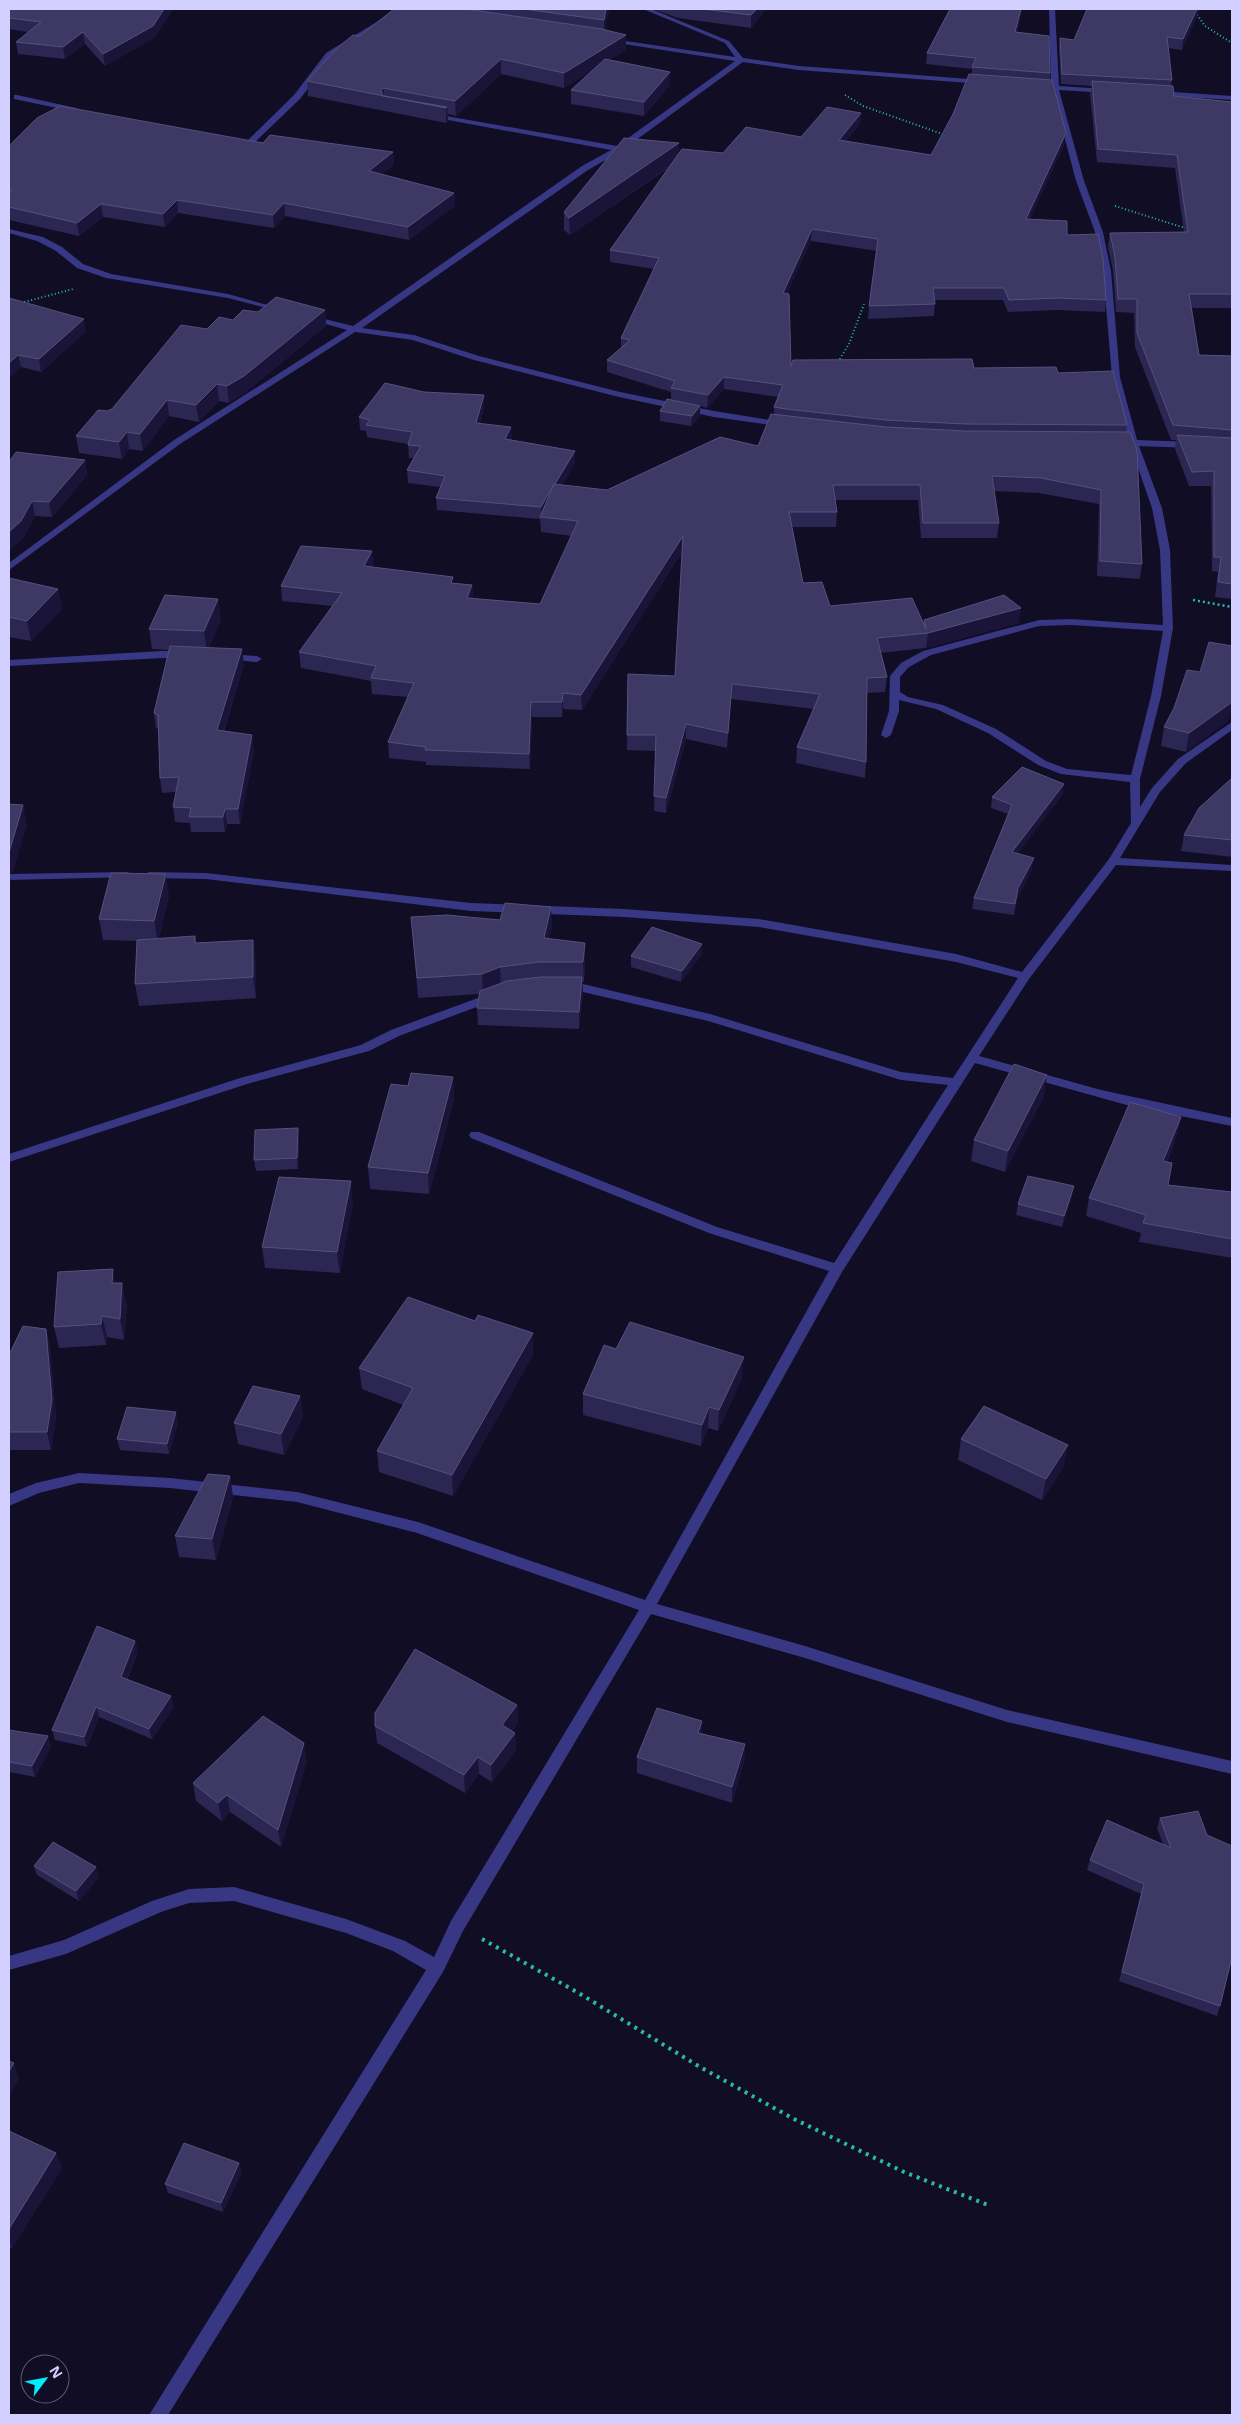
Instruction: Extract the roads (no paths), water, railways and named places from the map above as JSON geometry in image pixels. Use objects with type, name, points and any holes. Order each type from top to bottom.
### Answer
[{"type":"street","points":[[646,9],[726,42],[741,60]]},
{"type":"street","points":[[1052,9],[1055,88],[1086,198],[1099,232],[1108,271],[1116,377],[1132,442],[1161,526],[1168,595],[1168,628],[1156,696],[1135,779],[1135,822]]},
{"type":"street","points":[[230,144],[248,144],[297,97],[330,54],[395,14]]},
{"type":"street","points":[[608,40],[799,68],[986,83]]},
{"type":"street","points":[[9,567],[177,442],[354,329],[585,168],[618,149],[741,60]]},
{"type":"street","points":[[1035,87],[1112,91]]},
{"type":"street","points":[[1151,93],[1232,98]]},
{"type":"street","points":[[17,97],[83,112]]},
{"type":"street","points":[[425,114],[618,149]]},
{"type":"street","points":[[9,231],[40,238],[59,249],[80,266],[109,276],[228,296],[291,312]]},
{"type":"street","points":[[300,314],[354,329],[414,338],[477,358],[619,394],[714,414],[794,427]]},
{"type":"street","points":[[1105,442],[1202,445]]},
{"type":"street","points":[[886,735],[894,711],[895,676],[905,665],[927,653],[1039,623],[1071,622],[1168,628]]},
{"type":"street","points":[[9,663],[41,664],[142,654],[192,654]]},
{"type":"street","points":[[220,656],[257,659]]},
{"type":"street","points":[[894,693],[905,698],[939,707],[992,731],[1042,763],[1065,772],[1135,779]]},
{"type":"street","points":[[158,2415],[437,1967],[457,1926],[648,1607],[837,1269],[1025,976],[1113,861],[1135,822],[1170,772],[1232,725]]},
{"type":"street","points":[[1113,861],[1232,868]]},
{"type":"street","points":[[9,877],[88,874],[206,876],[471,907],[624,913],[759,923],[956,958],[1025,976]]},
{"type":"street","points":[[557,988],[583,988],[656,1005],[773,1036],[901,1076],[956,1082]]},
{"type":"street","points":[[9,1158],[270,1073],[365,1048],[395,1033],[505,992]]},
{"type":"street","points":[[972,1058],[1134,1103],[1232,1122]]},
{"type":"street","points":[[475,1135],[713,1230],[837,1269]]},
{"type":"street","points":[[9,1500],[36,1488],[79,1478],[170,1482],[298,1497],[418,1528],[648,1607],[805,1652],[1007,1716],[1232,1768]]},
{"type":"street","points":[[9,1963],[66,1947],[158,1906],[189,1896],[234,1894],[346,1926],[399,1946],[437,1967]]}]
